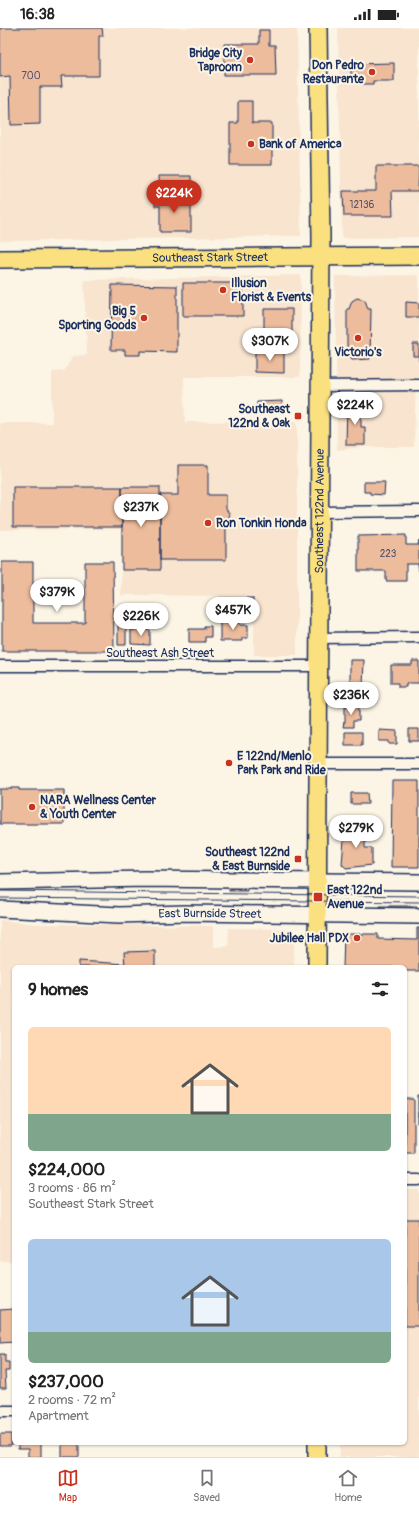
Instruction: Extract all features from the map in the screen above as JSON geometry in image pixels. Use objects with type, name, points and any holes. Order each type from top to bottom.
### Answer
[{"type":"main road","name":"Southeast 122nd Avenue","points":[[317,965],[317,764],[320,512],[318,28]]},
{"type":"main road","name":"Southeast Stark Street","points":[[0,259],[419,256]]},
{"type":"main road","points":[[317,1445],[317,1457]]},
{"type":"street","points":[[320,386],[419,385]]},
{"type":"street","points":[[320,512],[419,511]]},
{"type":"street","points":[[319,638],[419,637]]},
{"type":"street","name":"Southeast Ash Street","points":[[0,666],[319,666]]},
{"type":"street","points":[[317,764],[419,764]]},
{"type":"street","points":[[0,882],[145,879],[419,882]]},
{"type":"street","name":"East Burnside Street","points":[[0,909],[119,915],[317,906],[419,916]]},
{"type":"street","points":[[407,1180],[419,1180]]},
{"type":"street","points":[[0,1411],[12,1411]]},
{"type":"shaded area","points":[[0,28],[297,28],[301,236],[0,241]]},
{"type":"shaded area","points":[[338,28],[419,28],[419,237],[342,238]]},
{"type":"shaded area","points":[[301,275],[300,377],[184,377],[185,422],[297,421],[297,655],[254,655],[254,596],[121,595],[121,529],[0,530],[0,423],[52,423],[52,372],[64,371],[73,356],[87,355],[84,280]]},
{"type":"shaded area","points":[[419,275],[419,377],[416,377],[414,447],[363,447],[337,450],[335,276]]},
{"type":"shaded area","points":[[0,920],[35,924],[213,926],[214,947],[228,946],[229,928],[285,929],[294,938],[294,965],[12,965],[12,1261],[0,1261]]},
{"type":"shaded area","points":[[407,1190],[419,1190],[419,1457],[340,1457],[340,1445],[407,1445]]},
{"type":"building","points":[[0,28],[102,28],[103,36],[99,36],[99,76],[61,76],[62,87],[40,87],[40,124],[11,125],[10,76],[0,77]]},
{"type":"building","name":"Bridge City Taproom","points":[[259,30],[269,30],[269,45],[275,45],[276,75],[224,75],[224,44],[259,44]]},
{"type":"building","name":"Don Pedro Restaurante","points":[[394,63],[394,81],[373,81],[373,84],[363,84],[363,81],[351,81],[351,64]]},
{"type":"building","name":"Bank of America","points":[[238,101],[252,101],[252,123],[272,123],[272,165],[230,165],[230,123],[238,123]]},
{"type":"building","points":[[376,166],[419,166],[418,191],[392,191],[393,216],[344,216],[343,191],[376,191]]},
{"type":"building","points":[[159,176],[191,176],[191,199],[160,199]]},
{"type":"building","points":[[155,192],[160,192],[160,199],[191,199],[191,232],[160,232],[160,206],[155,206]]},
{"type":"building","points":[[183,283],[243,283],[243,316],[183,316]]},
{"type":"building","name":"Big 5 Sporting Goods","points":[[112,285],[177,286],[177,352],[140,351],[140,355],[125,355],[125,350],[111,350]]},
{"type":"building","points":[[357,298],[365,300],[368,309],[371,309],[370,359],[352,360],[347,353],[347,309],[349,309],[352,301]]},
{"type":"building","points":[[406,302],[419,303],[419,317],[406,317]]},
{"type":"building","points":[[264,309],[292,309],[292,333],[264,332]]},
{"type":"building","points":[[413,344],[419,344],[419,356],[413,356]]},
{"type":"building","points":[[255,351],[284,351],[284,373],[255,372]]},
{"type":"building","points":[[282,401],[282,411],[257,412],[257,402]]},
{"type":"building","points":[[347,404],[361,404],[361,427],[365,427],[365,445],[346,445]]},
{"type":"building","points":[[178,465],[208,465],[208,495],[226,495],[226,509],[230,515],[226,522],[226,560],[160,560],[160,495],[178,495]]},
{"type":"building","points":[[364,482],[385,482],[384,495],[364,492]]},
{"type":"building","points":[[13,487],[122,487],[122,527],[13,527]]},
{"type":"building","points":[[122,487],[160,487],[160,570],[122,570]]},
{"type":"building","points":[[406,535],[406,545],[418,545],[419,541],[419,571],[418,564],[406,564],[406,581],[386,581],[386,571],[358,571],[358,536]]},
{"type":"building","points":[[2,562],[33,562],[33,623],[85,623],[85,562],[113,562],[114,651],[2,651]]},
{"type":"building","points":[[219,598],[253,598],[253,610],[219,610]]},
{"type":"building","points":[[118,613],[126,613],[126,645],[118,645]]},
{"type":"building","points":[[240,621],[240,625],[248,625],[248,638],[242,638],[242,641],[220,641],[220,622]]},
{"type":"building","points":[[204,626],[211,626],[211,637],[205,637],[205,642],[189,642],[189,629],[204,629]]},
{"type":"building","points":[[131,630],[150,630],[150,645],[131,644]]},
{"type":"building","points":[[350,660],[364,660],[364,696],[350,696]]},
{"type":"building","points":[[412,661],[419,661],[419,683],[406,683],[406,687],[398,687],[398,683],[391,683],[391,665],[412,665]]},
{"type":"building","points":[[345,706],[359,706],[359,721],[353,721],[353,727],[343,727],[345,722]]},
{"type":"building","points":[[409,729],[419,729],[419,741],[409,741]]},
{"type":"building","points":[[379,730],[397,731],[397,744],[389,744],[389,741],[379,741]]},
{"type":"building","points":[[345,732],[362,732],[362,745],[345,745]]},
{"type":"building","points":[[392,781],[419,781],[419,867],[391,867]]},
{"type":"building","name":"NARA Wellness Center & Youth Center","points":[[19,788],[19,790],[64,790],[64,824],[0,824],[0,789]]},
{"type":"building","points":[[351,793],[367,793],[368,804],[351,804]]},
{"type":"building","points":[[345,827],[359,827],[365,833],[365,848],[372,848],[372,865],[346,868],[342,864]]},
{"type":"building","points":[[229,885],[247,885],[247,891],[229,891]]},
{"type":"building","points":[[380,906],[417,906],[416,912],[380,912]]},
{"type":"building","points":[[417,928],[419,928],[419,971],[407,971],[407,965],[343,965],[344,934],[378,934],[378,939],[417,940]]},
{"type":"building","points":[[155,951],[155,965],[125,965],[124,952]]},
{"type":"building","points":[[79,961],[125,964],[125,965],[79,965]]},
{"type":"building","points":[[419,1096],[419,1123],[418,1123]]},
{"type":"building","points":[[407,1099],[414,1099],[414,1153],[407,1153]]},
{"type":"building","points":[[407,1219],[419,1219],[419,1326],[407,1326]]},
{"type":"building","points":[[12,1309],[12,1342],[0,1343],[0,1310]]},
{"type":"building","points":[[0,1354],[5,1354],[5,1362],[9,1362],[9,1371],[5,1371],[6,1388],[0,1388]]},
{"type":"building","points":[[0,1434],[11,1434],[11,1446],[0,1446]]},
{"type":"building","points":[[18,1445],[41,1445],[41,1457],[28,1457],[28,1449],[18,1449]]},
{"type":"building","points":[[62,1445],[79,1445],[79,1457],[62,1457]]},
{"type":"tram line","points":[[0,891],[419,896]]},
{"type":"tram line","points":[[0,898],[419,902]]},
{"type":"place","name":"Bridge City Taproom","points":[[250,60]]},
{"type":"place","name":"Don Pedro Restaurante","points":[[372,72]]},
{"type":"place","name":"Bank of America","points":[[251,144]]},
{"type":"place","name":"Illusion Florist & Events","points":[[223,290]]},
{"type":"place","name":"Big 5 Sporting Goods","points":[[144,318]]},
{"type":"place","name":"Victorio's","points":[[358,338]]},
{"type":"place","name":"Southeast 122nd & Oak","points":[[298,416]]},
{"type":"place","name":"Ron Tonkin Honda","points":[[208,523]]},
{"type":"place","name":"E 122nd/Menlo Park Park and Ride","points":[[229,763]]},
{"type":"place","name":"NARA Wellness Center & Youth Center","points":[[32,807]]},
{"type":"place","name":"Southeast 122nd & East Burnside","points":[[298,859]]},
{"type":"place","name":"East 122nd Avenue","points":[[318,897]]},
{"type":"place","name":"Jubilee Hall PDX","points":[[357,938]]}]
